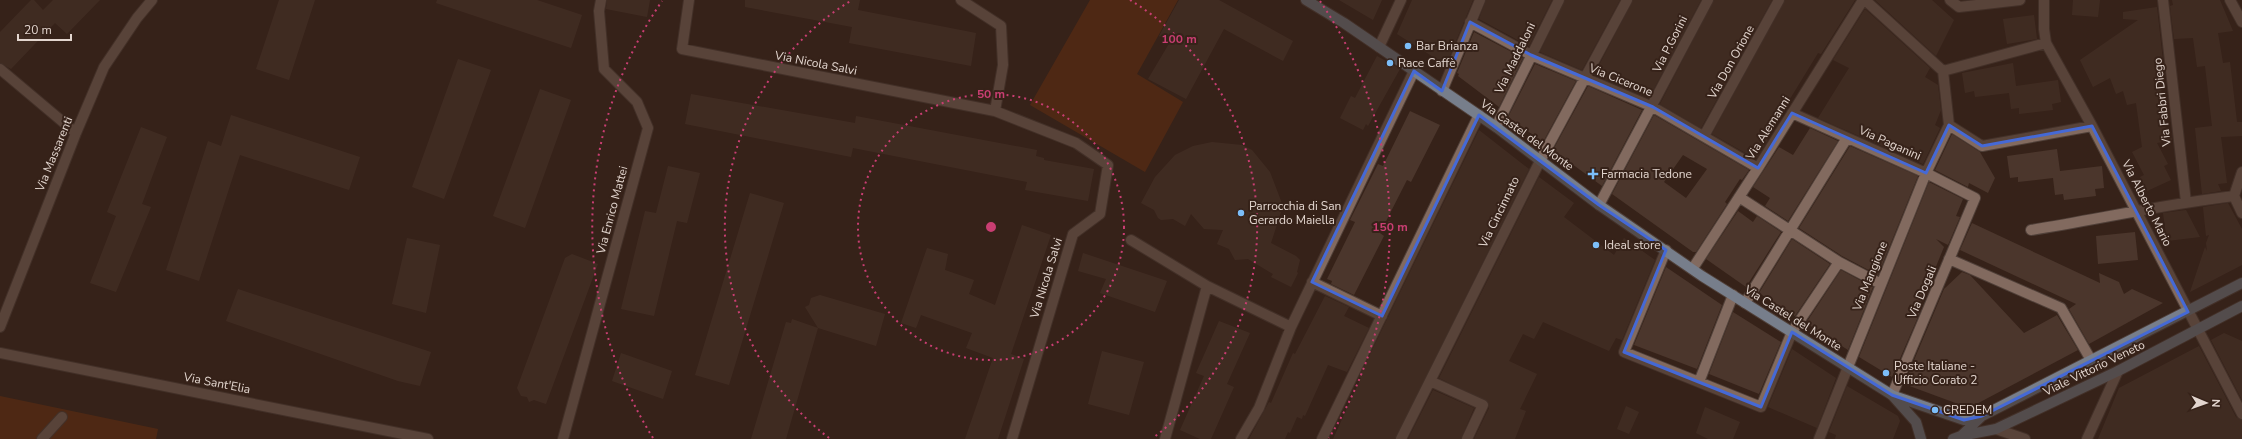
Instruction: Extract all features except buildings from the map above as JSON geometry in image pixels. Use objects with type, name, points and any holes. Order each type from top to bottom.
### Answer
[{"type":"main road","name":"Via Castel del Monte","points":[[1306,0],[1379,47],[1496,127],[1599,205],[1745,303],[1892,396],[1964,420],[1982,416]]},
{"type":"main road","name":"Viale Vittorio Veneto","points":[[1982,416],[2188,312],[2242,283]]},
{"type":"main road","name":"Viale Vittorio Veneto","points":[[1957,437],[1996,430],[2198,331],[2242,306]]},
{"type":"main road","name":"Via Castel del Monte","points":[[1892,396],[1916,422],[1921,439]]},
{"type":"main road","points":[[1957,437],[1982,416]]},
{"type":"street","name":"Via Massarenti","points":[[0,328],[76,133],[104,67],[137,18],[152,0]]},
{"type":"street","name":"Via Enrico Mattei","points":[[563,439],[648,128],[637,102],[604,69],[599,11],[601,0]]},
{"type":"street","name":"Via Nicola Salvi","points":[[689,0],[682,49],[994,111],[1076,143],[1108,165],[1100,214],[1073,234],[1012,439]]},
{"type":"street","points":[[961,0],[1001,26],[1003,65],[994,111]]},
{"type":"street","points":[[1379,47],[1401,0]]},
{"type":"street","points":[[1442,91],[1480,0]]},
{"type":"street","name":"Via Maddaloni","points":[[1496,127],[1559,0]]},
{"type":"street","name":"Via Cincinnato","points":[[1401,439],[1540,159],[1585,79],[1626,0]]},
{"type":"street","name":"Via P.Gorini","points":[[1599,205],[1653,106],[1708,0]]},
{"type":"street","name":"Via Don Orione","points":[[1704,136],[1779,0]]},
{"type":"street","points":[[1864,0],[1944,71],[1949,125],[1982,146],[2092,126]]},
{"type":"street","name":"Via Alemanni","points":[[1693,268],[1864,0]]},
{"type":"street","points":[[1950,0],[1959,7],[2020,0]]},
{"type":"street","name":"Via Alberto Mario","points":[[2044,0],[2044,29],[2046,43],[2092,126],[2242,414]]},
{"type":"street","name":"Via Fabbri Diego","points":[[2163,0],[2186,202]]},
{"type":"street","points":[[2230,0],[2242,22]]},
{"type":"street","name":"Via Cicerone","points":[[1470,22],[1531,55],[1585,79],[1653,106],[1758,168]]},
{"type":"street","points":[[1944,71],[2046,43]]},
{"type":"street","points":[[0,69],[76,133]]},
{"type":"street","points":[[1241,439],[1259,408],[1291,327],[1414,71]]},
{"type":"street","name":"Via Paganini","points":[[1792,113],[1975,198]]},
{"type":"street","points":[[1322,439],[1478,115]]},
{"type":"street","name":"Via Mangione","points":[[1819,439],[1926,174],[1949,125]]},
{"type":"street","points":[[1745,303],[1789,229],[1847,138]]},
{"type":"street","points":[[2242,172],[2234,196],[2242,213]]},
{"type":"street","points":[[2031,230],[2186,202],[2234,196]]},
{"type":"street","points":[[1739,197],[1839,262],[1881,284]]},
{"type":"street","name":"Via Dogali","points":[[1892,396],[1975,198]]},
{"type":"street","points":[[1131,240],[1207,286],[1291,327]]},
{"type":"street","points":[[1666,250],[1624,352],[1761,407],[1792,332],[1839,262]]},
{"type":"street","points":[[1949,259],[2061,308],[2091,360]]},
{"type":"street","points":[[1312,282],[1382,316]]},
{"type":"street","points":[[1165,439],[1207,286]]},
{"type":"street","points":[[1698,382],[1733,295]]},
{"type":"street","name":"Via Sant'Elia","points":[[0,353],[428,439]]},
{"type":"street","points":[[2086,439],[2118,371]]},
{"type":"street","points":[[1430,381],[1483,405],[1467,439]]},
{"type":"street","points":[[42,439],[62,417]]},
{"type":"street","points":[[1996,430],[2025,439]]},
{"type":"highlighted area","points":[[1470,22],[1531,55],[1653,107],[1758,168],[1792,113],[1926,173],[1949,125],[1982,146],[2092,126],[2188,312],[1982,416],[1964,420],[1892,395],[1792,332],[1761,407],[1624,352],[1666,250],[1599,205],[1479,115],[1382,316],[1312,282],[1414,71],[1442,91]]},
{"type":"shaded area","points":[[1090,0],[1178,0],[1137,74],[1183,102],[1145,172],[1030,105]]},
{"type":"shaded area","points":[[0,396],[158,429],[156,439],[0,439]]},
{"type":"place","name":"Bar Brianza","points":[[1408,46]]},
{"type":"place","name":"Race Caffè","points":[[1390,63]]},
{"type":"place","name":"Farmacia Tedone","points":[[1593,174]]},
{"type":"place","name":"Parrocchia di San Gerardo Maiella","points":[[1241,213]]},
{"type":"place","name":"Ideal store","points":[[1596,245]]},
{"type":"place","name":"Poste Italiane - Ufficio Corato 2","points":[[1886,373]]},
{"type":"place","name":"CREDEM","points":[[1935,410]]}]
